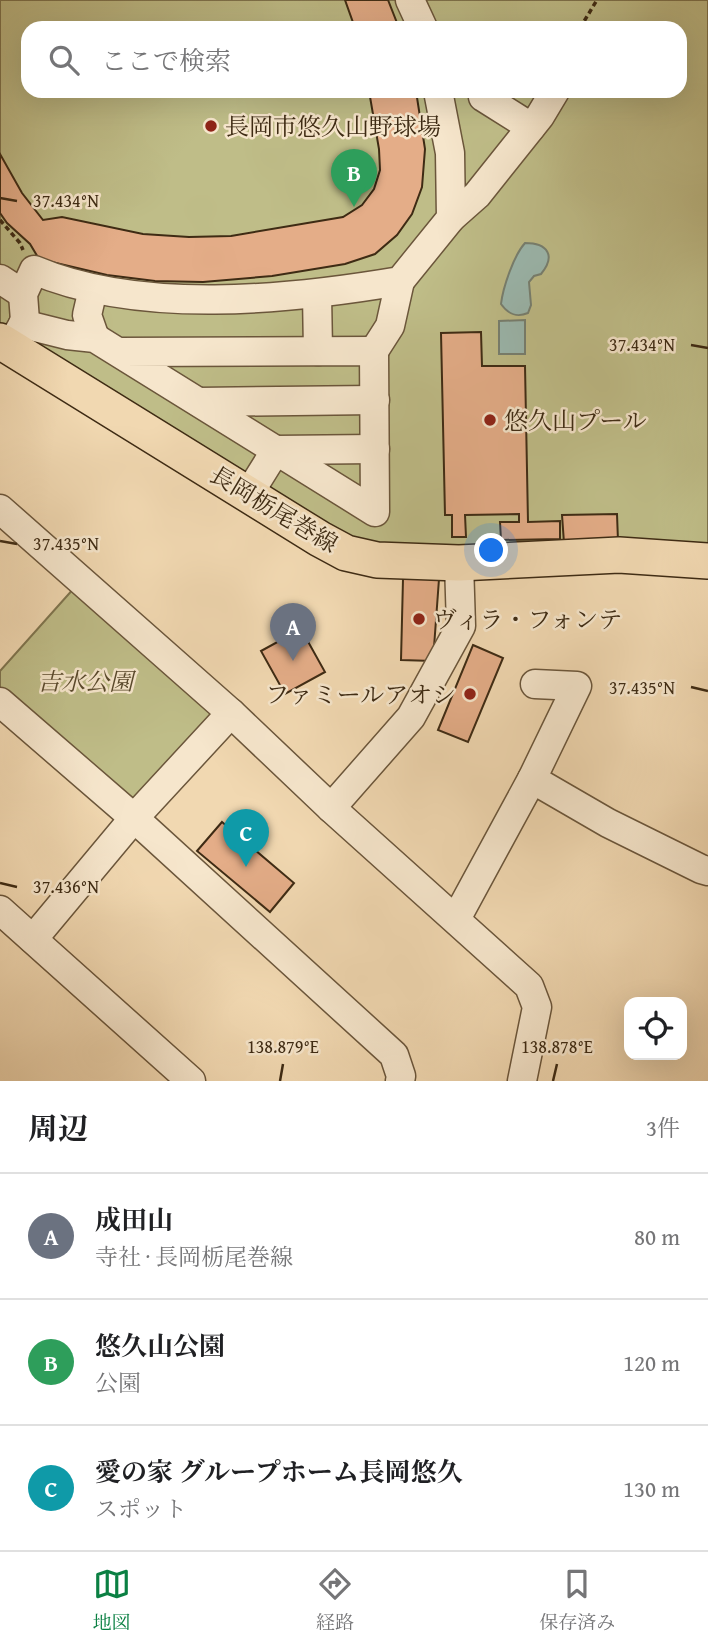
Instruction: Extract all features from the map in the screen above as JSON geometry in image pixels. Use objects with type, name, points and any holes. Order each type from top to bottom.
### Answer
[{"type":"main road","name":"長岡栃尾巻線","points":[[11,337],[248,495],[346,553],[377,560],[459,563],[619,555],[708,561]]},
{"type":"street","points":[[410,0],[420,21]]},
{"type":"street","points":[[439,98],[450,153],[450,218]]},
{"type":"street","points":[[485,98],[531,127]]},
{"type":"street","points":[[11,337],[67,335],[95,338],[375,512],[374,351],[390,326],[400,281],[450,218],[477,195],[550,98]]},
{"type":"street","points":[[11,337],[26,321],[19,281],[60,280],[124,294],[198,299],[317,294],[400,281]]},
{"type":"street","points":[[93,289],[87,315],[95,338]]},
{"type":"street","points":[[317,294],[318,351]]},
{"type":"street","points":[[120,352],[374,351]]},
{"type":"street","points":[[200,402],[374,400]]},
{"type":"street","points":[[276,450],[375,449]]},
{"type":"street","points":[[248,495],[276,450]]},
{"type":"street","points":[[0,509],[231,713],[331,808],[529,986],[537,1007],[522,1081]]},
{"type":"street","points":[[331,808],[411,717],[461,626],[459,563]]},
{"type":"street","points":[[456,919],[532,779],[577,686],[535,684]]},
{"type":"street","points":[[0,702],[134,818],[394,1055],[400,1081]]},
{"type":"street","points":[[33,939],[134,818],[231,713]]},
{"type":"street","points":[[532,779],[608,824],[708,871]]},
{"type":"street","points":[[0,910],[191,1081]]},
{"type":"path","points":[[584,21],[597,0]]},
{"type":"path","points":[[0,220],[20,243],[19,281]]},
{"type":"green space","points":[[0,0],[708,0],[708,551],[421,553],[343,538],[0,324]]},
{"type":"green space","name":"吉水公園","points":[[75,587],[217,713],[133,808],[0,690],[0,671]]},
{"type":"water","points":[[525,243],[539,245],[549,256],[546,268],[529,282],[531,305],[528,313],[516,315],[509,313],[501,304],[510,272]]},
{"type":"water","points":[[525,320],[525,354],[499,354],[499,321]]},
{"type":"building","points":[[345,0],[388,0],[396,21],[352,21]]},
{"type":"building","points":[[370,98],[417,98],[425,149],[422,187],[412,214],[397,235],[375,254],[345,264],[272,276],[203,282],[155,281],[107,275],[39,259],[30,244],[0,213],[0,154],[22,193],[43,220],[62,217],[143,234],[231,236],[343,217],[362,205],[374,189],[380,170]]},
{"type":"building","points":[[481,332],[482,366],[525,366],[528,522],[560,521],[560,539],[501,540],[500,522],[519,522],[519,514],[465,515],[466,537],[452,537],[452,515],[445,515],[441,333]]},
{"type":"building","points":[[617,514],[618,541],[564,543],[562,515]]},
{"type":"building","name":"ヴィラ・フォンテ","points":[[403,579],[439,579],[433,661],[401,660]]},
{"type":"building","points":[[301,629],[325,672],[285,694],[261,651]]},
{"type":"building","name":"ファミールアオシ","points":[[473,645],[503,658],[468,742],[438,730]]},
{"type":"building","points":[[222,822],[294,883],[270,912],[197,851]]},
{"type":"place","name":"長岡市悠久山野球場","points":[[211,126]]},
{"type":"place","name":"悠久山公園","points":[[354,207]]},
{"type":"place","name":"悠久山プール","points":[[490,420]]},
{"type":"place","name":"ヴィラ・フォンテ","points":[[419,619]]},
{"type":"place","name":"成田山","points":[[293,661]]},
{"type":"place","name":"ファミールアオシ","points":[[470,694]]},
{"type":"place","name":"愛の家 グループホーム長岡悠久","points":[[246,867]]}]
